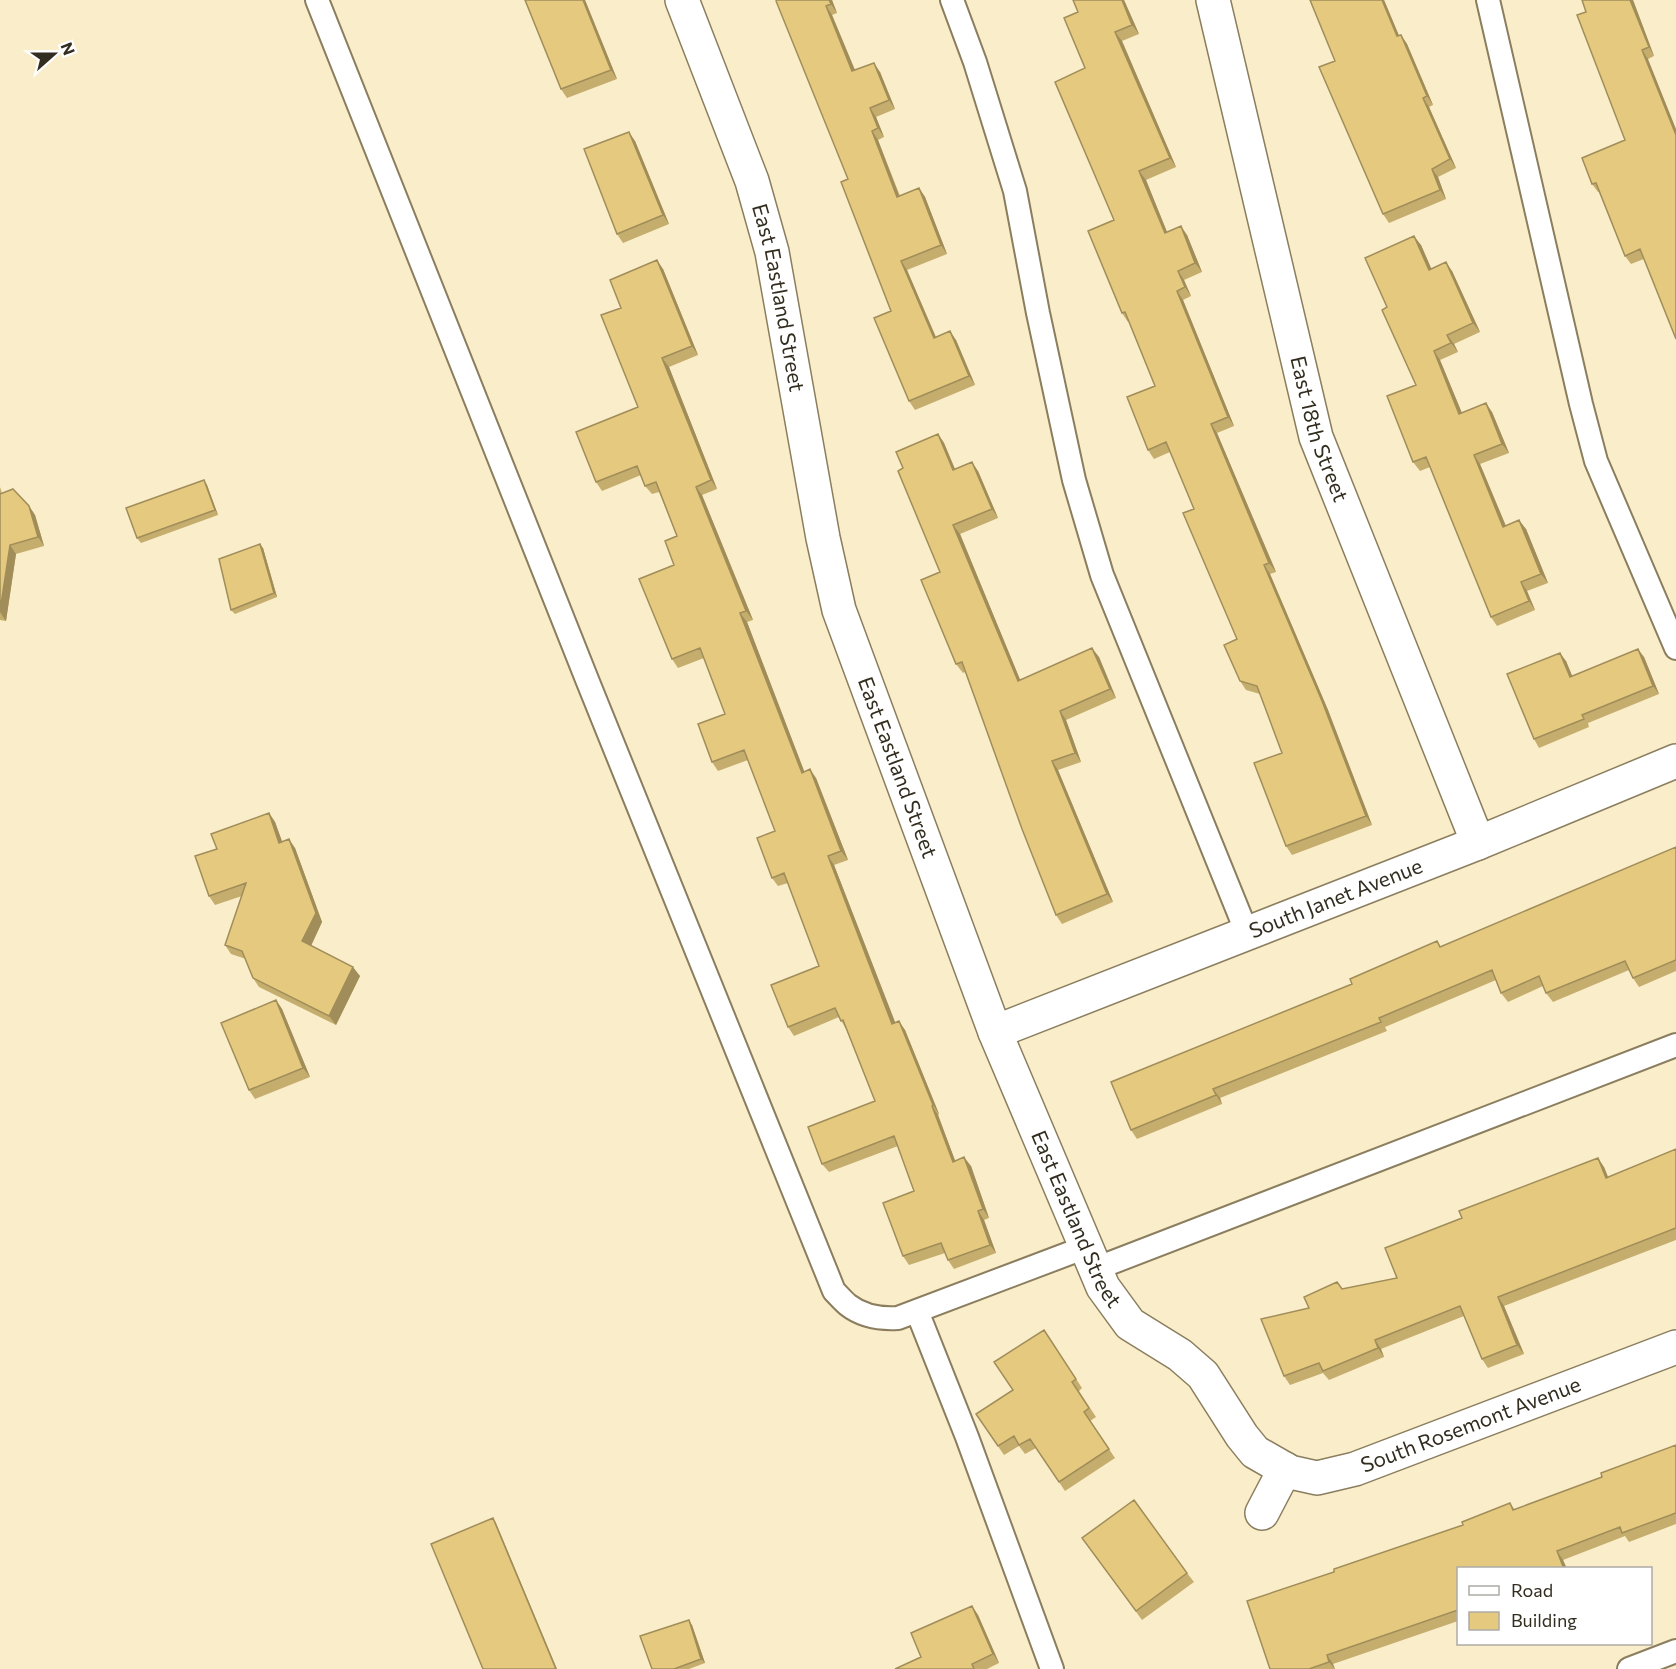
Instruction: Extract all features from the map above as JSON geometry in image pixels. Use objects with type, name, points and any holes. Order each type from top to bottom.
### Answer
[{"type":"street","name":"East Eastland Street","points":[[682,0],[752,181],[772,252],[823,538],[839,610],[995,1032],[1103,1287],[1130,1324],[1180,1355],[1203,1375],[1242,1436],[1255,1452],[1276,1464]]},
{"type":"street","name":"East 18th Street","points":[[1213,0],[1316,437],[1478,843]]},
{"type":"street","name":"South Janet Avenue","points":[[995,1032],[1478,843],[1676,761]]},
{"type":"street","name":"South Rosemont Avenue","points":[[1276,1464],[1290,1472],[1317,1478],[1355,1469],[1676,1347]]},
{"type":"street","points":[[1262,1513],[1276,1464]]},
{"type":"lane","points":[[317,0],[588,682],[834,1291],[848,1306],[881,1319],[898,1318],[1091,1258],[1676,1045]]},
{"type":"lane","points":[[952,0],[975,62],[1015,191],[1038,313],[1074,480],[1102,576],[1246,933]]},
{"type":"lane","points":[[1488,0],[1596,461],[1676,648]]},
{"type":"lane","points":[[917,1311],[967,1437],[1052,1669]]},
{"type":"lane","points":[[1629,1669],[1676,1651]]},
{"type":"building","points":[[525,0],[583,0],[611,70],[561,89]]},
{"type":"building","points":[[777,0],[829,0],[831,4],[826,6],[852,71],[874,63],[889,100],[870,108],[878,128],[872,131],[897,197],[919,188],[941,245],[901,261],[934,338],[950,331],[969,376],[909,401],[874,318],[891,311],[841,182],[848,179]]},
{"type":"building","points":[[1073,0],[1122,0],[1132,25],[1115,32],[1170,158],[1139,171],[1165,233],[1181,226],[1195,263],[1178,271],[1185,287],[1177,291],[1228,417],[1211,424],[1269,563],[1264,565],[1322,701],[1366,816],[1286,846],[1254,763],[1282,753],[1257,686],[1240,681],[1224,645],[1237,639],[1183,513],[1194,509],[1166,442],[1148,450],[1127,397],[1155,386],[1125,312],[1122,313],[1088,231],[1114,220],[1055,82],[1085,68],[1064,18],[1078,12]]},
{"type":"building","points":[[1310,0],[1382,0],[1397,36],[1401,35],[1427,96],[1423,98],[1450,159],[1432,169],[1440,190],[1383,214],[1319,67],[1335,61]]},
{"type":"building","points":[[1582,0],[1630,0],[1649,47],[1642,50],[1676,135],[1676,339],[1640,249],[1625,256],[1596,183],[1592,184],[1582,158],[1625,140],[1577,15],[1586,12]]},
{"type":"building","points":[[629,132],[663,215],[617,234],[584,149]]},
{"type":"building","points":[[1414,236],[1429,270],[1446,262],[1473,323],[1447,335],[1451,343],[1434,351],[1459,414],[1486,403],[1502,444],[1474,455],[1503,527],[1519,520],[1541,574],[1521,582],[1529,601],[1491,617],[1426,457],[1413,462],[1387,396],[1416,385],[1382,310],[1387,307],[1365,258]]},
{"type":"building","points":[[657,260],[692,346],[662,358],[711,480],[696,487],[746,611],[740,613],[802,773],[810,769],[841,851],[828,856],[892,1024],[899,1021],[953,1162],[964,1157],[983,1209],[978,1211],[990,1245],[948,1260],[941,1243],[903,1256],[883,1203],[914,1191],[894,1136],[822,1164],[808,1127],[875,1101],[843,1020],[841,1021],[835,1008],[788,1027],[771,985],[819,966],[784,873],[772,878],[757,838],[775,831],[744,750],[712,762],[698,724],[725,714],[700,648],[672,659],[639,579],[674,565],[665,541],[677,536],[656,482],[645,486],[637,466],[596,482],[576,432],[638,407],[601,315],[621,308],[610,280]]},
{"type":"building","points":[[938,434],[953,470],[972,462],[992,509],[953,525],[1018,681],[1092,648],[1110,689],[1060,711],[1075,753],[1052,761],[1107,894],[1056,915],[1022,829],[962,662],[956,664],[921,580],[940,572],[898,471],[903,468],[896,452]]},
{"type":"building","points":[[204,480],[215,510],[137,538],[126,508]]},
{"type":"building","points":[[13,489],[29,506],[38,537],[10,545],[0,611],[0,494]]},
{"type":"building","points":[[260,544],[274,593],[231,610],[219,559]]},
{"type":"building","points":[[1638,649],[1653,686],[1582,715],[1584,719],[1534,739],[1507,674],[1560,653],[1570,677]]},
{"type":"building","points":[[269,813],[279,843],[289,839],[316,913],[302,941],[353,967],[329,1016],[253,978],[242,951],[225,945],[246,883],[209,896],[195,856],[217,849],[211,834]]},
{"type":"building","points":[[1676,847],[1676,960],[1633,978],[1625,961],[1546,993],[1539,976],[1501,993],[1492,970],[1379,1018],[1381,1022],[1213,1089],[1216,1095],[1131,1130],[1111,1082],[1352,984],[1350,979],[1437,941],[1440,947]]},
{"type":"building","points":[[276,1000],[303,1068],[249,1090],[221,1023]]},
{"type":"building","points":[[1676,1149],[1676,1228],[1498,1297],[1517,1345],[1482,1359],[1460,1306],[1375,1340],[1378,1348],[1323,1371],[1319,1363],[1284,1376],[1261,1319],[1309,1308],[1304,1297],[1337,1282],[1342,1289],[1397,1278],[1385,1248],[1462,1218],[1459,1211],[1598,1158],[1606,1178]]},
{"type":"building","points":[[1044,1330],[1076,1379],[1072,1382],[1089,1408],[1084,1412],[1109,1449],[1059,1482],[1030,1439],[1019,1445],[1014,1436],[998,1446],[976,1414],[1013,1390],[994,1362]]},
{"type":"building","points":[[1676,1445],[1676,1513],[1622,1533],[1620,1527],[1557,1551],[1563,1567],[1457,1567],[1457,1610],[1327,1655],[1329,1662],[1309,1669],[1270,1669],[1247,1601],[1463,1525],[1462,1522],[1510,1503],[1513,1510],[1602,1477],[1601,1473]]},
{"type":"building","points":[[1134,1500],[1187,1573],[1136,1611],[1082,1538]]},
{"type":"building","points":[[493,1518],[556,1669],[483,1669],[431,1544]]},
{"type":"building","points":[[972,1606],[993,1654],[972,1664],[974,1669],[895,1669],[921,1657],[911,1633]]},
{"type":"building","points":[[689,1620],[701,1659],[674,1669],[652,1669],[640,1636]]}]
